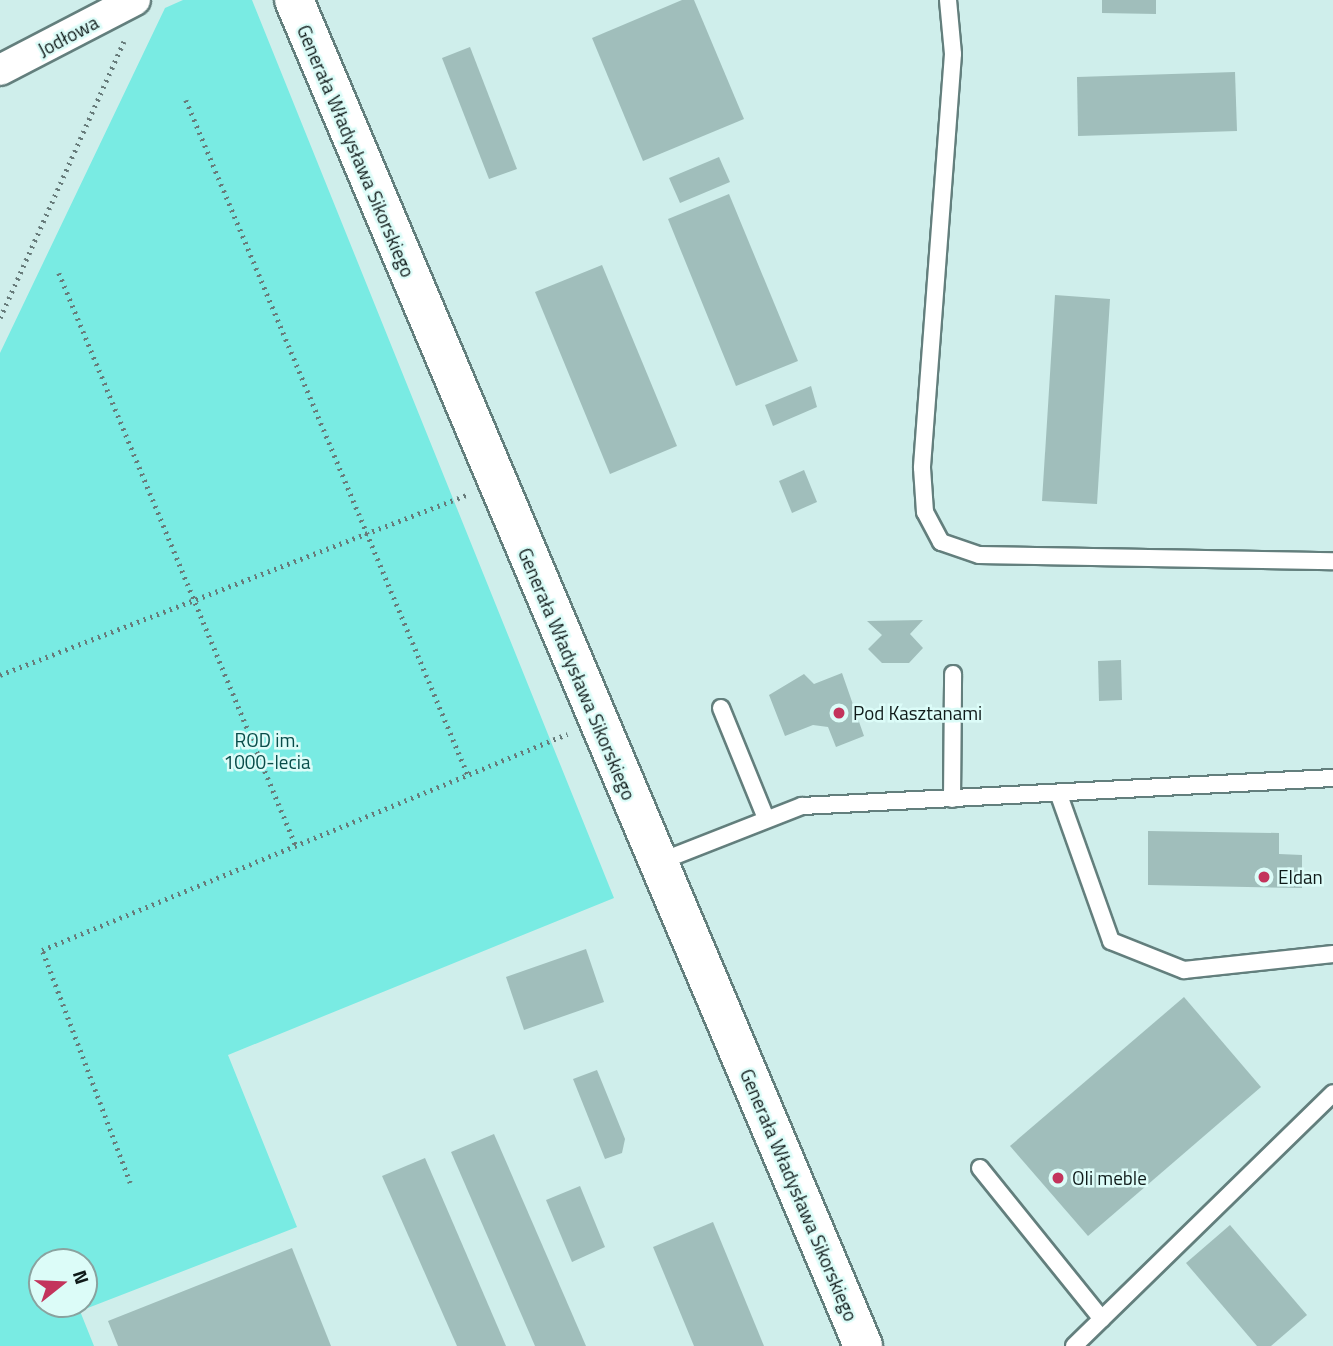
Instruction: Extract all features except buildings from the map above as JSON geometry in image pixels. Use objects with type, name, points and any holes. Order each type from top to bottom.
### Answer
[{"type":"street","name":"Jodłowa","points":[[0,70],[135,0]]},
{"type":"street","name":"Generała Władysława Sikorskiego","points":[[294,0],[656,863],[863,1346]]},
{"type":"lane","points":[[948,0],[953,54],[922,468],[925,512],[941,542],[979,555],[1333,561]]},
{"type":"lane","points":[[952,799],[953,674]]},
{"type":"lane","points":[[721,708],[766,818]]},
{"type":"lane","points":[[656,863],[802,806],[1059,795],[1333,778]]},
{"type":"lane","points":[[1059,795],[1111,941],[1184,970],[1333,954]]},
{"type":"lane","points":[[1074,1346],[1333,1093]]},
{"type":"lane","points":[[980,1168],[1102,1319]]},
{"type":"path","points":[[0,318],[125,37]]},
{"type":"path","points":[[186,100],[365,534],[468,775]]},
{"type":"path","points":[[59,273],[197,599],[296,846]]},
{"type":"path","points":[[0,675],[496,482]]},
{"type":"path","points":[[130,1183],[42,950],[597,722]]},
{"type":"green space","name":"ROD im. 1000-lecia","points":[[183,0],[252,0],[614,898],[228,1055],[297,1227],[98,1304],[98,1248],[28,1248],[28,1318],[83,1318],[94,1346],[0,1346],[0,353],[165,8]]},
{"type":"place","name":"Pod Kasztanami","points":[[839,713]]},
{"type":"place","name":"Eldan","points":[[1264,877]]},
{"type":"place","name":"Oli meble","points":[[1058,1178]]}]
